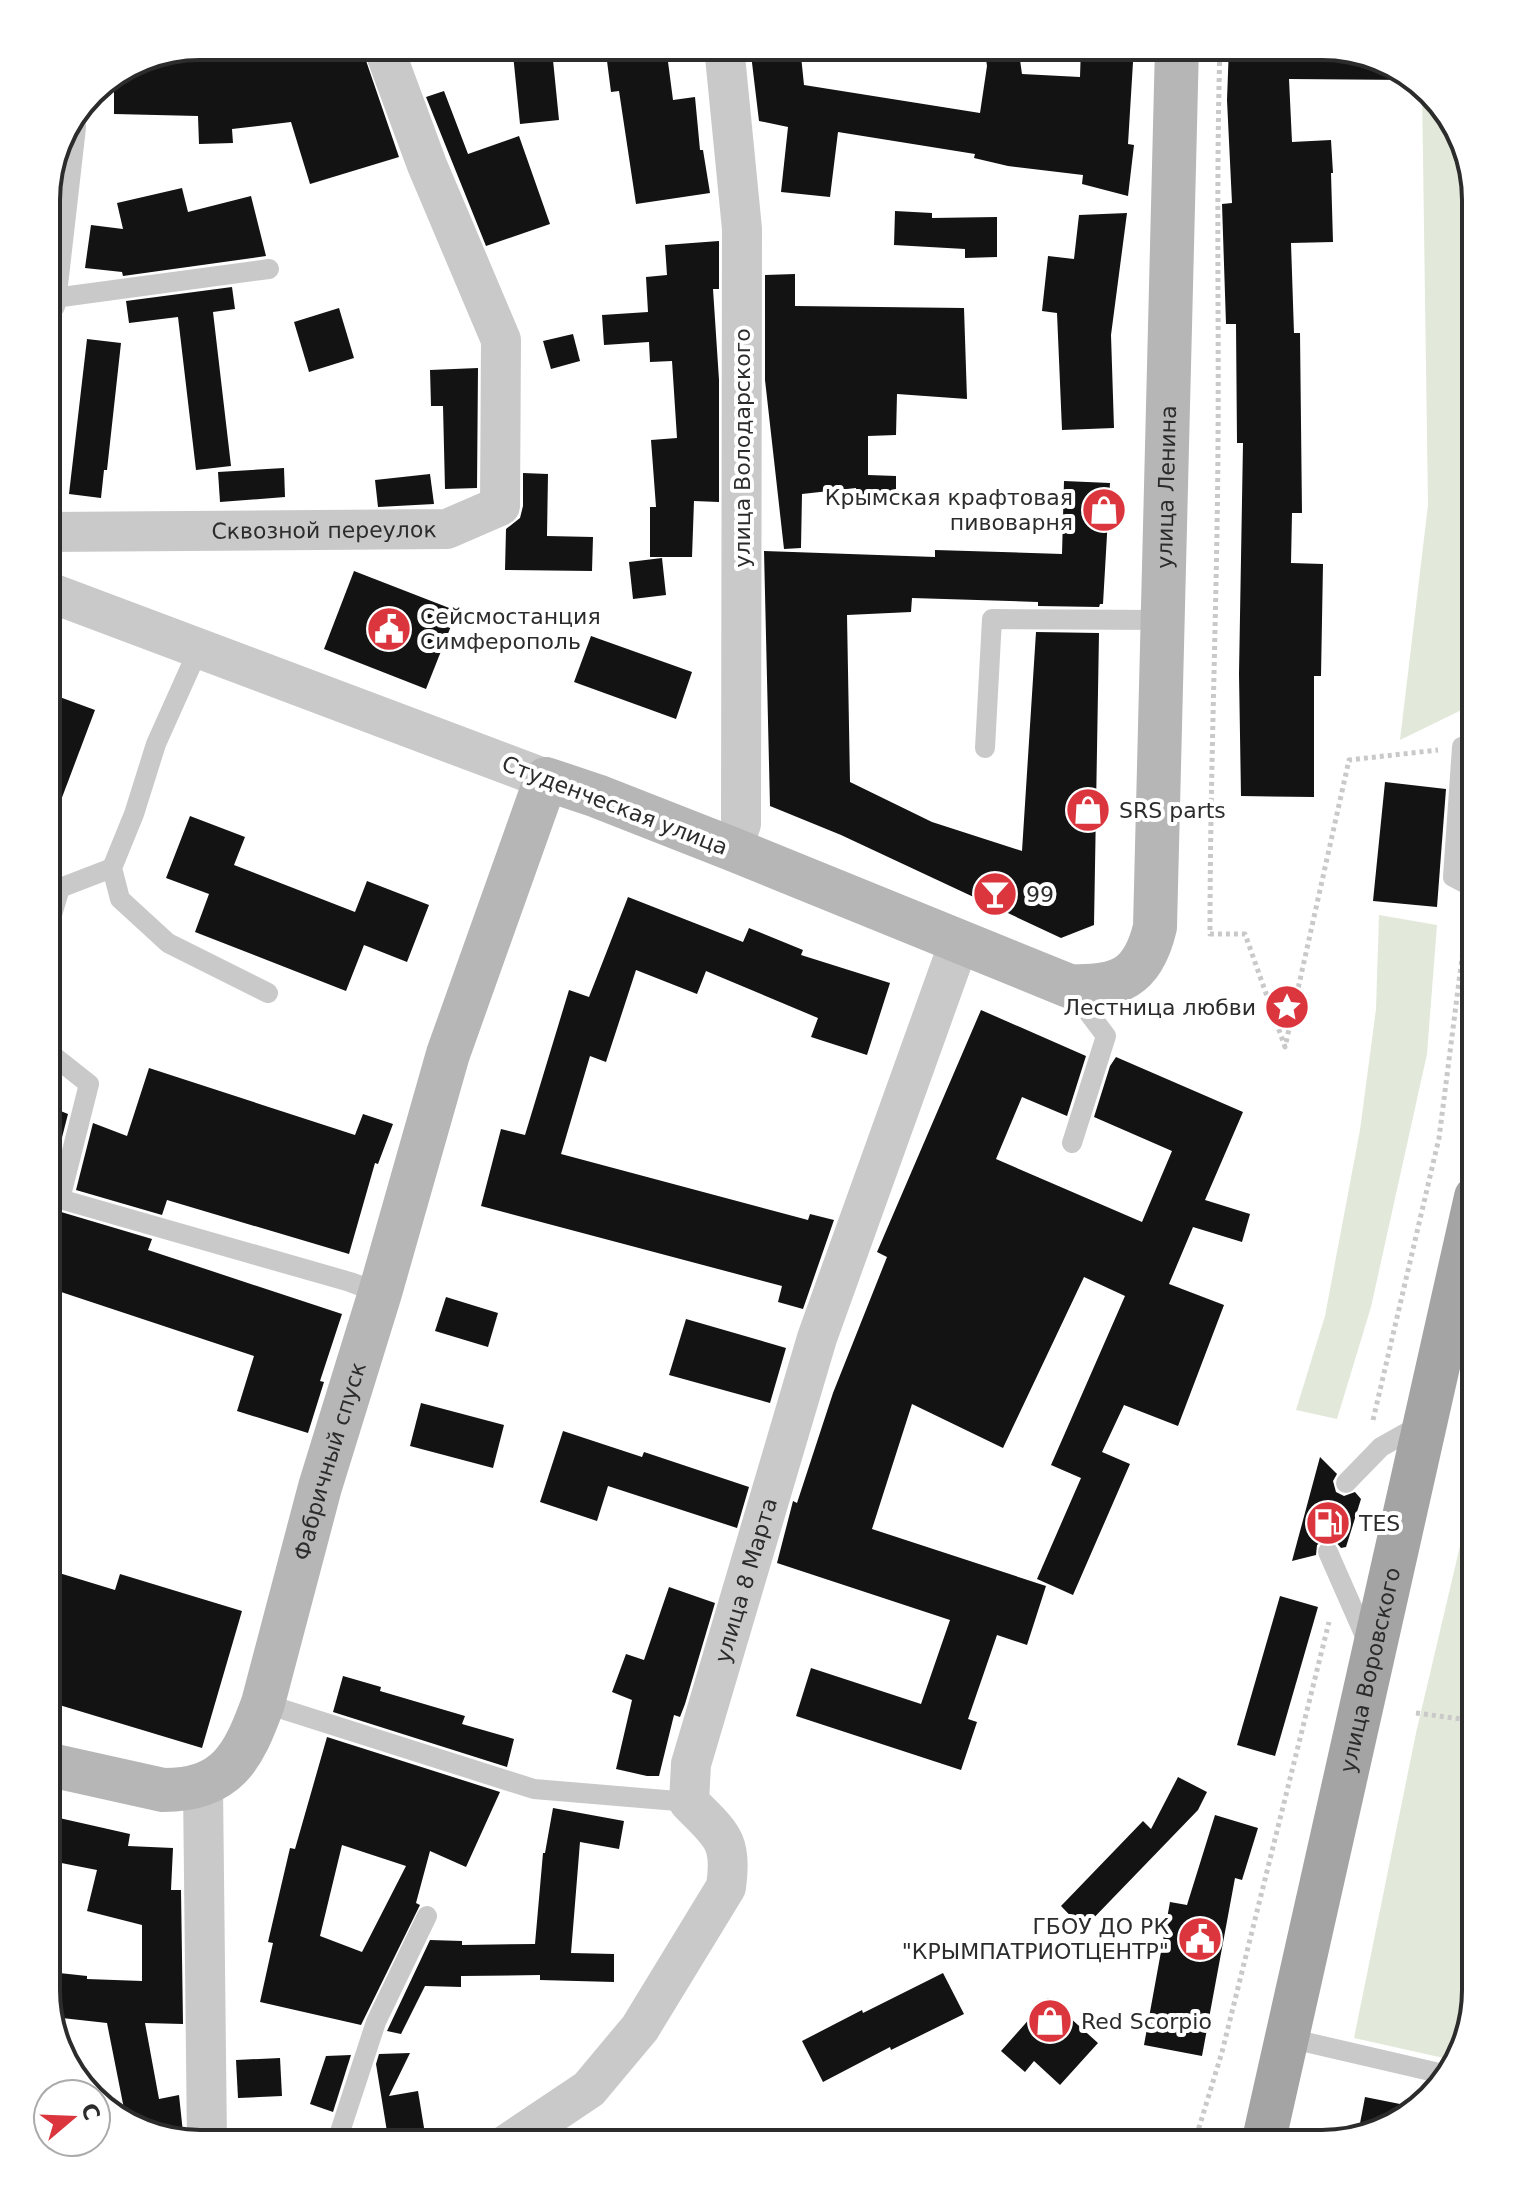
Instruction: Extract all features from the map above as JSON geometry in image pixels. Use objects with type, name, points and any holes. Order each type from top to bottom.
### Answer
[{"type":"main road","name":"улица Ленина","points":[[1155,927],[1177,60]]},
{"type":"main road","name":"Студенческая улица","points":[[546,779],[732,849],[1069,986],[1095,987],[1116,983],[1133,973],[1150,949],[1155,927]]},
{"type":"main road","name":"Фабричный спуск","points":[[203,1787],[241,1755],[263,1703],[320,1487],[380,1293],[448,1054],[546,779]]},
{"type":"main road","name":"улица Воровского","points":[[1266,2130],[1462,1260]]},
{"type":"main road","points":[[60,1767],[163,1790],[203,1787]]},
{"type":"street","name":"Сквозной переулок","points":[[60,532],[447,529],[500,506],[501,340],[427,165],[388,60]]},
{"type":"street","name":"улица Володарского","points":[[725,60],[742,229],[741,824],[732,849]]},
{"type":"street","name":"Студенческая улица","points":[[60,596],[546,779]]},
{"type":"street","name":"улица 8 Марта","points":[[689,1802],[691,1764],[817,1338],[960,940]]},
{"type":"street","points":[[203,1787],[207,2130]]},
{"type":"street","points":[[528,2130],[589,2089],[640,2028],[726,1887],[729,1864],[724,1838],[689,1802]]},
{"type":"lane","points":[[60,298],[269,269]]},
{"type":"lane","points":[[985,748],[992,619],[1164,620]]},
{"type":"lane","points":[[199,648],[156,744],[134,814],[112,868],[120,899],[168,943],[268,993]]},
{"type":"lane","points":[[1462,802],[1453,877],[1462,882]]},
{"type":"lane","points":[[60,883],[112,868]]},
{"type":"lane","points":[[1069,986],[1106,1036],[1072,1143]]},
{"type":"lane","points":[[60,1061],[89,1084],[60,1199],[380,1293]]},
{"type":"lane","points":[[1346,1483],[1381,1447],[1426,1423]]},
{"type":"lane","points":[[1328,1552],[1372,1652]]},
{"type":"lane","points":[[263,1703],[534,1789],[689,1802]]},
{"type":"lane","points":[[341,2130],[376,2022],[427,1916]]},
{"type":"lane","points":[[1288,2038],[1435,2072]]},
{"type":"path","points":[[1219,60],[1216,154],[1218,446],[1210,774],[1210,934],[1245,934],[1285,1047],[1349,760],[1462,745]]},
{"type":"path","points":[[1381,1447],[1372,1425],[1439,1138],[1462,974]]},
{"type":"path","points":[[1198,2130],[1222,2052],[1340,1578]]},
{"type":"path","points":[[1416,1713],[1462,1719]]},
{"type":"green space","points":[[1422,102],[1443,130],[1461,182],[1462,710],[1400,740],[1428,505]]},
{"type":"green space","points":[[1379,915],[1437,925],[1427,1054],[1371,1307],[1337,1419],[1296,1410],[1325,1316],[1360,1130],[1376,1009]]},
{"type":"green space","points":[[1462,1538],[1462,1990],[1457,2026],[1444,2058],[1354,2038],[1416,1733]]},
{"type":"building","points":[[366,60],[399,157],[310,184],[291,122],[232,129],[233,143],[199,144],[198,116],[114,114],[114,90],[122,84],[155,67],[182,61]]},
{"type":"building","points":[[514,60],[553,60],[559,120],[520,124]]},
{"type":"building","points":[[668,60],[673,100],[695,97],[700,150],[703,150],[710,193],[636,204],[619,91],[611,92],[607,61]]},
{"type":"building","points":[[752,60],[801,60],[804,85],[980,113],[986,60],[1020,60],[1022,74],[1080,77],[1081,60],[1133,60],[1128,144],[1134,145],[1128,196],[1082,184],[1083,175],[1008,166],[974,158],[975,154],[838,132],[830,197],[781,192],[788,127],[759,121]]},
{"type":"building","points":[[1228,60],[1340,61],[1393,80],[1289,79],[1292,142],[1331,140],[1333,173],[1333,242],[1291,243],[1294,333],[1300,333],[1302,513],[1292,513],[1291,563],[1323,564],[1321,676],[1314,676],[1314,797],[1241,796],[1239,674],[1243,443],[1237,443],[1236,324],[1226,324],[1222,204],[1232,203],[1227,100]]},
{"type":"building","points":[[444,91],[468,154],[519,136],[550,224],[486,246],[426,97]]},
{"type":"building","points":[[182,188],[188,212],[251,196],[266,256],[123,276],[122,272],[85,268],[91,225],[123,229],[117,203]]},
{"type":"building","points":[[895,211],[932,213],[932,218],[997,217],[997,257],[965,258],[965,249],[894,245]]},
{"type":"building","points":[[1127,213],[1111,335],[1114,428],[1062,430],[1057,313],[1042,311],[1048,256],[1074,259],[1079,215]]},
{"type":"building","points":[[719,241],[719,289],[713,289],[719,380],[719,502],[694,501],[692,557],[650,557],[650,507],[656,507],[651,440],[677,438],[672,361],[650,362],[649,342],[604,345],[602,315],[648,312],[646,277],[667,275],[665,245]]},
{"type":"building","points":[[795,274],[795,306],[964,308],[967,399],[897,394],[896,435],[868,436],[868,475],[896,476],[896,503],[855,504],[856,488],[802,494],[801,548],[784,549],[765,380],[765,275]]},
{"type":"building","points":[[232,287],[235,309],[213,312],[231,466],[196,470],[178,317],[129,323],[126,301]]},
{"type":"building","points":[[339,308],[354,358],[309,372],[294,322]]},
{"type":"building","points":[[573,334],[580,361],[551,369],[543,341]]},
{"type":"building","points":[[87,339],[121,343],[101,498],[69,494]]},
{"type":"building","points":[[478,368],[477,488],[445,489],[443,406],[431,406],[430,370]]},
{"type":"building","points":[[284,468],[285,497],[220,502],[218,472]]},
{"type":"building","points":[[523,473],[548,474],[547,536],[593,537],[592,571],[505,570],[506,529],[520,518]]},
{"type":"building","points":[[430,474],[434,504],[378,507],[375,480]]},
{"type":"building","points":[[1064,481],[1110,483],[1103,604],[1099,607],[912,598],[911,612],[847,615],[850,782],[932,822],[1022,851],[1036,632],[1099,633],[1094,925],[1061,938],[841,835],[770,806],[764,551],[935,557],[935,550],[1062,554]]},
{"type":"building","points":[[662,558],[666,595],[633,599],[629,562]]},
{"type":"building","points":[[354,571],[457,611],[426,689],[324,649]]},
{"type":"building","points":[[591,636],[692,672],[676,719],[574,682]]},
{"type":"building","points":[[60,697],[95,710],[60,803]]},
{"type":"building","points":[[1385,782],[1446,789],[1437,907],[1373,901]]},
{"type":"building","points":[[190,816],[245,837],[234,865],[355,912],[367,881],[429,905],[407,962],[364,945],[346,991],[195,932],[209,894],[166,878]]},
{"type":"building","points":[[628,897],[743,942],[749,928],[803,950],[801,955],[890,983],[867,1055],[811,1037],[818,1018],[706,971],[697,994],[636,970],[606,1062],[590,1056],[561,1154],[808,1220],[810,1214],[834,1220],[803,1309],[778,1302],[782,1286],[481,1206],[501,1129],[525,1135],[569,990],[589,997]]},
{"type":"building","points":[[981,1010],[1086,1056],[1067,1116],[1022,1097],[996,1159],[1142,1222],[1172,1151],[1094,1117],[1110,1066],[1116,1057],[1243,1112],[1205,1200],[1250,1214],[1242,1242],[1193,1227],[1169,1284],[1224,1305],[1178,1426],[1124,1405],[1102,1452],[1130,1464],[1073,1595],[1037,1579],[1081,1478],[1051,1465],[1125,1296],[1084,1277],[1003,1448],[912,1404],[872,1529],[1046,1586],[1027,1645],[997,1635],[968,1719],[977,1722],[961,1770],[796,1716],[811,1668],[921,1704],[950,1620],[777,1563],[793,1501],[797,1503],[833,1393],[887,1257],[877,1252]]},
{"type":"building","points":[[149,1068],[355,1135],[363,1114],[393,1124],[378,1164],[375,1163],[349,1254],[167,1200],[162,1215],[76,1190],[93,1123],[127,1136]]},
{"type":"building","points":[[60,1111],[68,1114],[60,1145]]},
{"type":"building","points":[[60,1212],[152,1239],[148,1250],[342,1314],[320,1381],[324,1382],[308,1433],[237,1411],[254,1356],[60,1292]]},
{"type":"building","points":[[446,1297],[498,1313],[488,1347],[435,1331]]},
{"type":"building","points":[[686,1319],[786,1348],[770,1403],[669,1375]]},
{"type":"building","points":[[421,1403],[504,1425],[493,1468],[410,1446]]},
{"type":"building","points":[[563,1431],[642,1457],[644,1452],[749,1487],[737,1528],[608,1486],[597,1521],[540,1502]]},
{"type":"building","name":"TES","points":[[1320,1457],[1337,1474],[1333,1481],[1336,1492],[1344,1496],[1355,1492],[1361,1499],[1346,1547],[1341,1548],[1335,1541],[1324,1540],[1317,1545],[1316,1555],[1292,1561]]},
{"type":"building","points":[[60,1573],[115,1590],[120,1574],[242,1611],[202,1748],[60,1705]]},
{"type":"building","points":[[669,1587],[715,1603],[685,1704],[680,1717],[674,1715],[659,1776],[647,1776],[616,1769],[632,1700],[612,1692],[626,1654],[644,1660]]},
{"type":"building","points":[[1280,1596],[1318,1607],[1275,1756],[1237,1745]]},
{"type":"building","points":[[343,1676],[381,1687],[380,1691],[465,1716],[462,1724],[514,1739],[507,1767],[333,1712]]},
{"type":"building","points":[[327,1737],[500,1792],[466,1867],[430,1851],[416,1903],[420,1905],[361,2025],[260,2002],[273,1943],[268,1942],[290,1848],[295,1849]],"holes":[[[342,1845],[406,1866],[362,1952],[320,1936]]]},
{"type":"building","points":[[1178,1777],[1207,1792],[1198,1810],[1083,1929],[1061,1906],[1143,1821],[1151,1829]]},
{"type":"building","points":[[553,1808],[624,1821],[619,1849],[580,1842],[571,1953],[614,1954],[614,1982],[540,1980],[540,1975],[461,1976],[461,1987],[425,1986],[401,2034],[387,2031],[430,1940],[462,1941],[462,1945],[535,1944],[543,1853]]},
{"type":"building","points":[[1215,1815],[1258,1828],[1242,1880],[1235,1878],[1202,2056],[1144,2045],[1170,1902],[1187,1905]]},
{"type":"building","points":[[60,1818],[130,1834],[128,1846],[173,1848],[171,1890],[181,1890],[183,2024],[145,2023],[159,2099],[179,2095],[183,2129],[155,2123],[124,2107],[107,2023],[63,2018],[60,1973],[87,1976],[87,1979],[142,1981],[142,1925],[87,1911],[97,1870],[60,1863]]},
{"type":"building","points":[[943,1973],[964,2014],[891,2050],[890,2047],[823,2082],[802,2041]]},
{"type":"building","name":"Red Scorpio","points":[[1048,1998],[1098,2043],[1060,2085],[1034,2061],[1025,2072],[1001,2051]]},
{"type":"building","points":[[410,2053],[389,2096],[418,2091],[424,2130],[387,2130],[376,2064],[379,2054]]},
{"type":"building","points":[[351,2055],[333,2112],[310,2104],[326,2056]]},
{"type":"building","points":[[280,2058],[282,2096],[238,2098],[236,2060]]},
{"type":"building","points":[[1365,2097],[1402,2104],[1392,2111],[1360,2124]]},
{"type":"place","name":"Крымская крафтовая пивоварня","points":[[1104,510]]},
{"type":"place","name":"Сейсмостанция Симферополь","points":[[389,629]]},
{"type":"place","name":"SRS parts","points":[[1088,810]]},
{"type":"place","name":"99","points":[[995,894]]},
{"type":"place","name":"Лестница любви","points":[[1287,1007]]},
{"type":"place","name":"TES","points":[[1328,1523]]},
{"type":"place","name":"ГБОУ ДО РК \"КРЫМПАТРИОТЦЕНТР\"","points":[[1200,1939]]},
{"type":"place","name":"Red Scorpio","points":[[1050,2021]]}]
